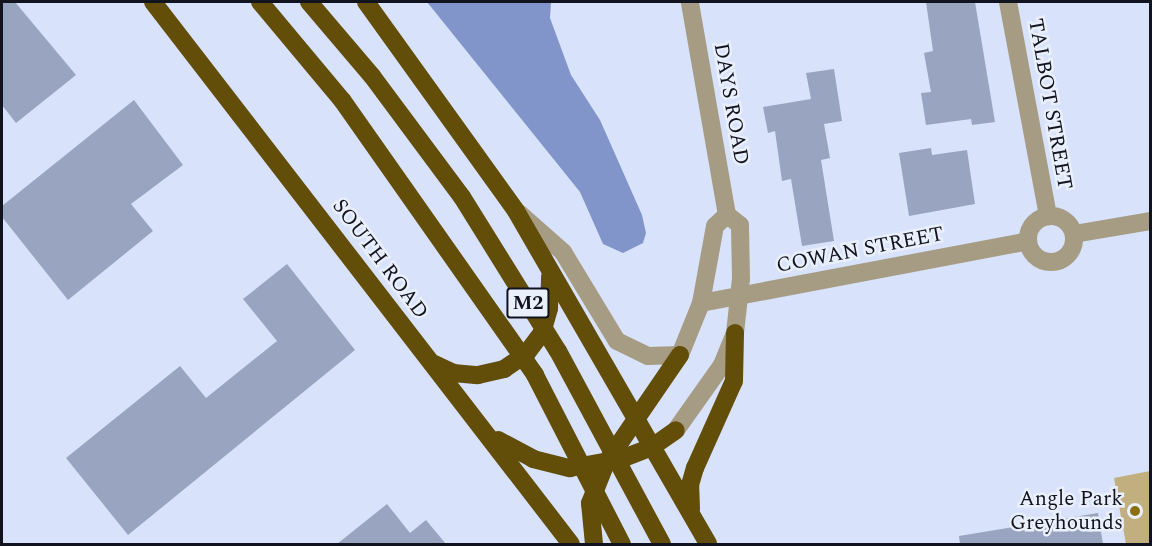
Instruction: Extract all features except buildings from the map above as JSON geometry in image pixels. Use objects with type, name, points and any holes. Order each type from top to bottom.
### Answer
[{"type":"highway","name":"SOUTH ROAD","points":[[153,2],[571,544]]},
{"type":"highway","name":"M2","points":[[260,2],[342,100],[535,375],[622,544]]},
{"type":"highway","name":"M2","points":[[309,2],[372,76],[462,196],[552,342],[662,544]]},
{"type":"highway","points":[[366,2],[516,211],[550,275],[708,544]]},
{"type":"highway","points":[[431,362],[453,372],[478,375],[504,369],[526,354],[542,333],[547,316],[550,275]]},
{"type":"highway","points":[[691,513],[690,485],[734,381],[735,333]]},
{"type":"highway","points":[[594,544],[590,503],[606,463],[680,356]]},
{"type":"highway","points":[[431,362],[487,432],[505,445],[570,468],[606,463],[652,447],[676,430]]},
{"type":"street","name":"DAYS ROAD","points":[[676,430],[705,395],[735,333],[739,296],[740,225],[727,214],[690,2]]},
{"type":"street","name":"TALBOT STREET","points":[[1008,2],[1048,216]]},
{"type":"street","points":[[516,211],[563,252],[617,341],[637,354],[680,356],[700,303],[715,226],[727,214]]},
{"type":"street","points":[[1048,216],[1067,222],[1074,234],[1068,255],[1055,262],[1034,255],[1028,241],[1035,222],[1048,216]]},
{"type":"street","points":[[1074,234],[1150,221]]},
{"type":"street","name":"COWAN STREET","points":[[700,303],[1028,241]]},
{"type":"shaded area","name":"Angle Park Greyhounds","points":[[1150,471],[1150,544],[1126,544],[1114,478]]},
{"type":"water","points":[[427,2],[551,2],[550,18],[571,75],[600,120],[642,215],[646,233],[643,243],[623,253],[603,244],[580,192]]},
{"type":"place","name":"Angle Park Greyhounds","points":[[1135,511]]}]
